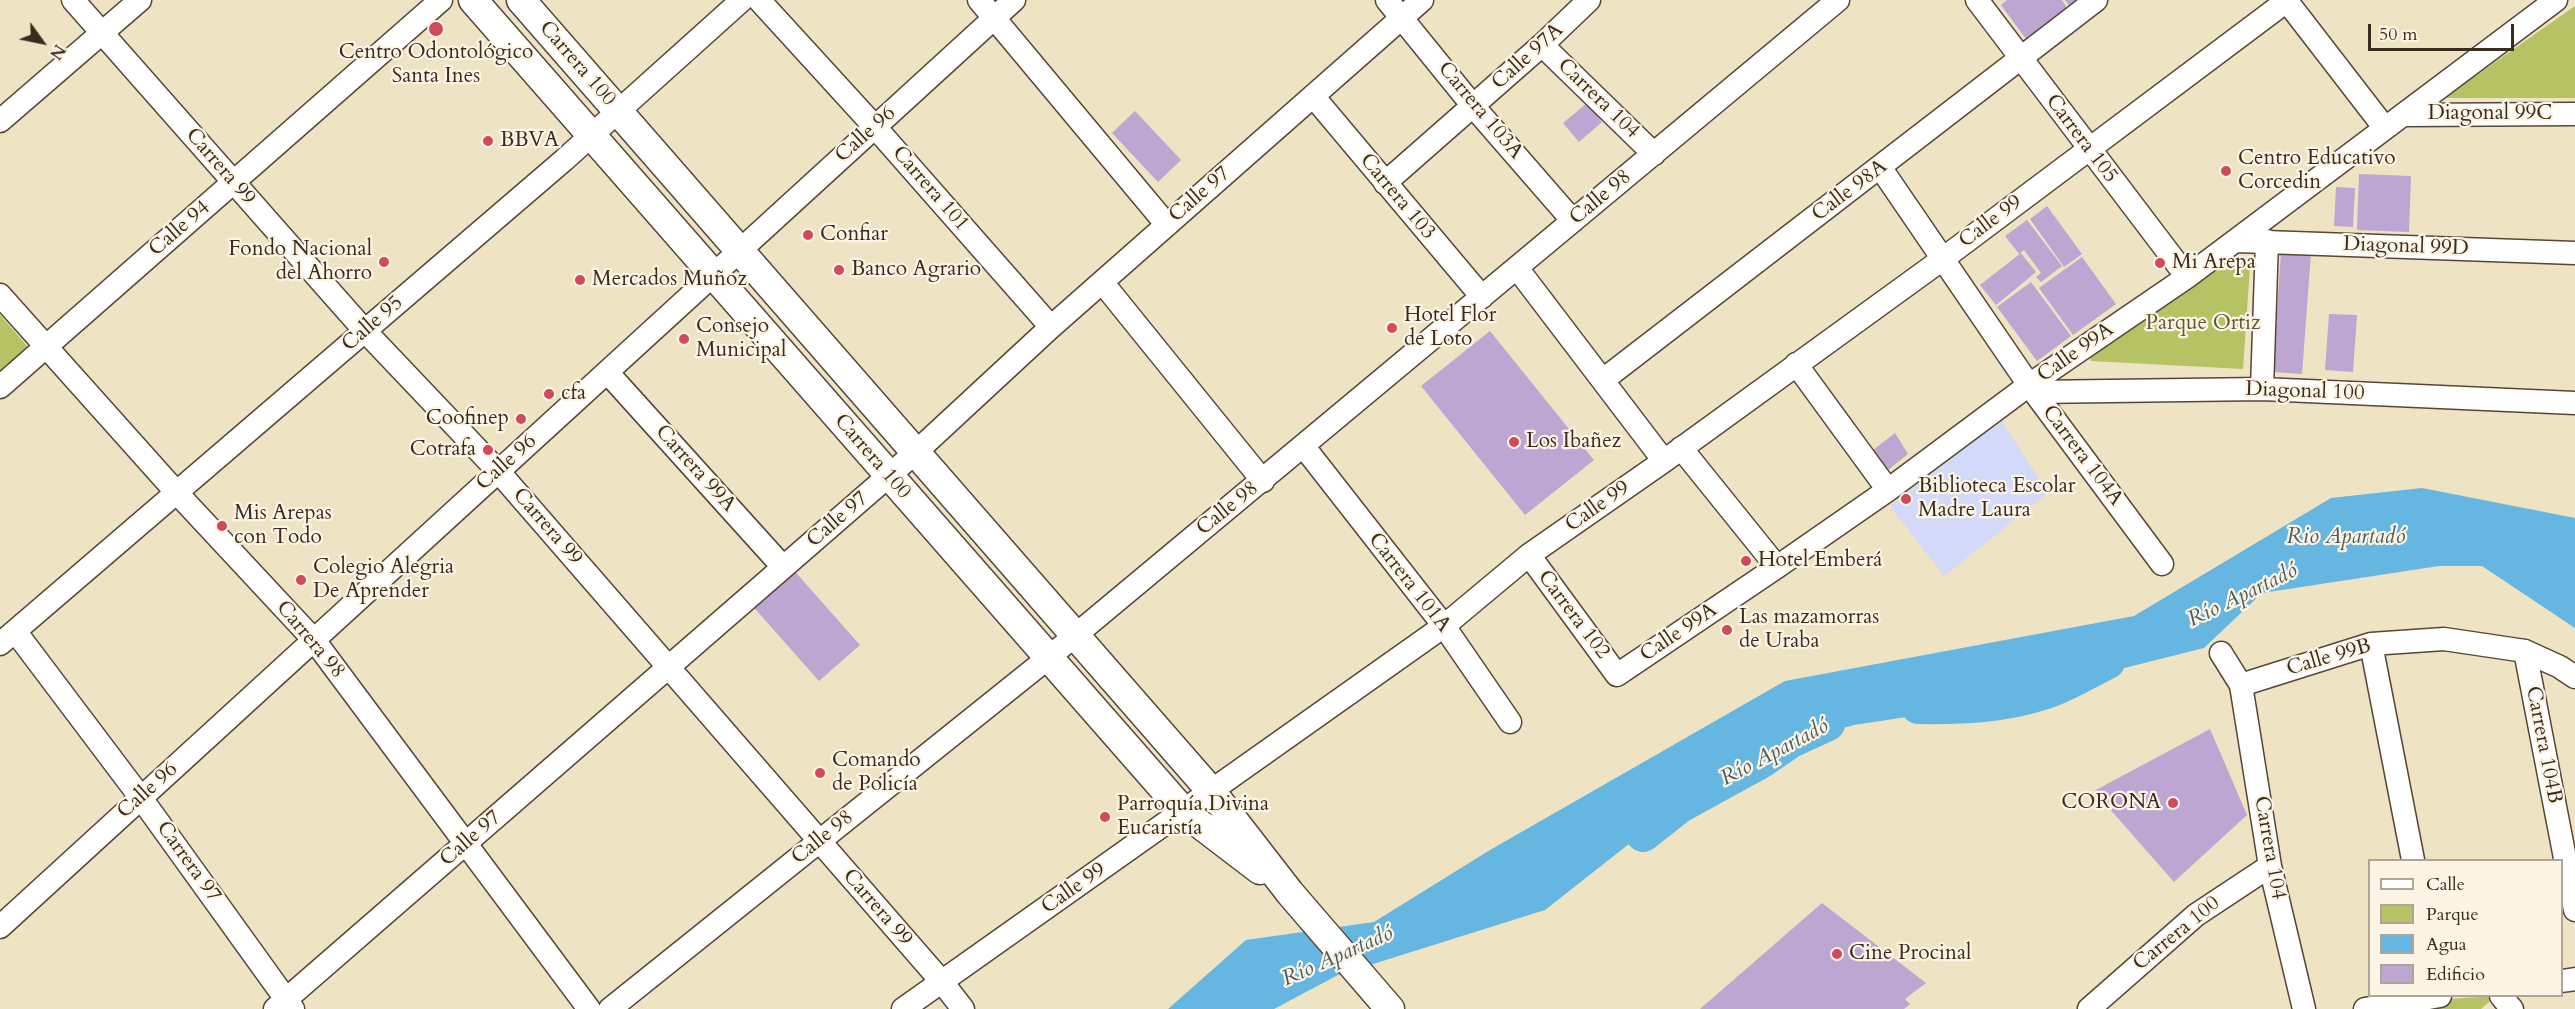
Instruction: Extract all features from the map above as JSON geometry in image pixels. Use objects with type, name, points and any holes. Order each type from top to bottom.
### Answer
[{"type":"main road","name":"Carrera 100","points":[[472,0],[1184,812],[1290,893]]},
{"type":"main road","name":"Carrera 100","points":[[521,0],[1211,791],[1290,893],[1390,1009]]},
{"type":"street","name":"Carrera 99","points":[[73,0],[365,331],[498,471],[669,666],[963,1009]]},
{"type":"street","points":[[0,121],[140,0]]},
{"type":"street","name":"Calle 94","points":[[0,387],[441,0]]},
{"type":"street","name":"Calle 95","points":[[8,638],[591,136],[742,0]]},
{"type":"street","name":"Carrera 101","points":[[759,0],[875,127],[1051,327]]},
{"type":"street","points":[[979,0],[1167,225]]},
{"type":"street","name":"Calle 96","points":[[0,927],[1014,0]]},
{"type":"street","name":"Carrera 103A","points":[[1387,0],[1473,106],[1573,221]]},
{"type":"street","name":"Calle 97","points":[[285,1006],[467,843],[916,452],[1051,327],[1422,0]]},
{"type":"street","name":"Calle 97A","points":[[1384,183],[1542,45],[1589,0]]},
{"type":"street","name":"Calle 98","points":[[610,1009],[1263,481],[1838,0]]},
{"type":"street","name":"Carrera 105","points":[[1977,0],[2187,277]]},
{"type":"street","name":"Calle 98A","points":[[1603,380],[2096,0]]},
{"type":"street","points":[[2287,0],[2384,127]]},
{"type":"street","name":"Calle 99","points":[[903,1009],[1444,626],[1529,555],[1672,455],[1944,258],[2287,0]]},
{"type":"street","name":"Calle 99A","points":[[1617,675],[1777,567],[2032,389],[2236,241],[2384,127],[2404,115],[2556,0]]},
{"type":"street","name":"Carrera 104","points":[[1542,45],[1654,154]]},
{"type":"street","name":"Carrera 103","points":[[1312,96],[1482,297]]},
{"type":"street","name":"Diagonal 99C","points":[[2404,115],[2575,114]]},
{"type":"street","name":"Carrera 104A","points":[[1880,167],[2032,389],[2162,564]]},
{"type":"street","name":"Diagonal 99D","points":[[2236,241],[2575,253]]},
{"type":"street","points":[[2262,389],[2267,242]]},
{"type":"street","points":[[1517,268],[1603,380],[1777,567]]},
{"type":"street","points":[[1102,282],[1263,481]]},
{"type":"street","name":"Carrera 98","points":[[0,295],[177,493],[314,640],[589,1009]]},
{"type":"street","points":[[1796,364],[1888,490]]},
{"type":"street","name":"Carrera 99A","points":[[607,372],[783,567]]},
{"type":"street","name":"Diagonal 100","points":[[2032,389],[2262,389],[2575,403]]},
{"type":"street","name":"Carrera 101A","points":[[1304,447],[1444,626],[1510,722]]},
{"type":"street","name":"Carrera 102","points":[[1529,555],[1617,675]]},
{"type":"street","name":"Carrera 97","points":[[8,638],[141,798],[285,1006]]},
{"type":"street","name":"Calle 99B","points":[[2241,685],[2371,644],[2444,639],[2525,651]]},
{"type":"street","points":[[2371,644],[2413,859]]},
{"type":"street","points":[[2525,651],[2560,667],[2575,677]]},
{"type":"street","name":"Carrera 104B","points":[[2525,651],[2575,910]]},
{"type":"street","points":[[2221,653],[2241,685]]},
{"type":"street","name":"Carrera 104","points":[[2241,685],[2270,866],[2304,1009]]},
{"type":"street","name":"Carrera 100","points":[[2089,1009],[2196,915],[2270,866]]},
{"type":"street","points":[[2366,1009],[2433,997]]},
{"type":"street","points":[[2502,997],[2512,1009]]},
{"type":"shaded area","points":[[2001,420],[2048,493],[1944,576],[1890,506]]},
{"type":"green space","points":[[2575,6],[2575,98],[2444,98]]},
{"type":"green space","name":"Parque Ortiz","points":[[2228,253],[2241,257],[2250,267],[2243,369],[2091,361],[2089,353]]},
{"type":"green space","points":[[0,315],[28,347],[0,372]]},
{"type":"green space","points":[[2495,997],[2481,1009],[2387,1009],[2447,999]]},
{"type":"water","name":"Rio Apartadó","points":[[2422,488],[2575,518],[2575,628],[2482,566],[2439,566],[2262,593],[2204,648],[1965,708],[1854,725],[1741,756],[1545,910],[1338,975],[1274,1009],[1168,1009],[1246,940],[1374,922],[1490,850],[1785,681],[2134,616],[2331,498]]},
{"type":"building","points":[[2007,0],[2062,0],[2067,8],[2026,39],[2001,5]]},
{"type":"building","points":[[2065,0],[2079,0],[2070,7]]},
{"type":"building","points":[[1587,103],[1602,122],[1579,142],[1563,123]]},
{"type":"building","points":[[1135,111],[1181,160],[1158,182],[1112,133]]},
{"type":"building","points":[[2359,174],[2411,176],[2409,232],[2357,230]]},
{"type":"building","points":[[2336,187],[2355,188],[2353,227],[2334,226]]},
{"type":"building","points":[[2047,206],[2082,254],[2064,267],[2030,219]]},
{"type":"building","points":[[2027,220],[2062,266],[2041,282],[2036,277],[2041,273],[2024,250],[2019,254],[2005,236]]},
{"type":"building","points":[[2281,251],[2311,253],[2302,374],[2273,372]]},
{"type":"building","points":[[2021,253],[2036,272],[1996,305],[1980,285]]},
{"type":"building","points":[[2082,257],[2116,304],[2073,335],[2039,288]]},
{"type":"building","points":[[2031,282],[2071,336],[2037,361],[1997,307]]},
{"type":"building","points":[[2329,314],[2357,315],[2353,372],[2325,370]]},
{"type":"building","points":[[1490,331],[1594,460],[1525,515],[1421,386]]},
{"type":"building","points":[[1895,433],[1908,454],[1883,474],[1869,453]]},
{"type":"building","points":[[790,566],[860,645],[819,681],[749,602]]},
{"type":"building","name":"CORONA","points":[[2210,729],[2247,815],[2174,882],[2094,791]]},
{"type":"building","points":[[1822,903],[1926,983],[1905,999],[1910,1004],[1904,1009],[1700,1009]]},
{"type":"waterway","name":"Río Apartadó","points":[[1918,707],[1983,705],[2030,697],[2062,686],[2108,662]]},
{"type":"waterway","name":"Río Apartadó","points":[[1643,835],[1680,806],[1762,761],[1791,741],[1828,724]]},
{"type":"place","name":"Centro Odontológico Santa Ines","points":[[436,29]]},
{"type":"place","name":"BBVA","points":[[488,141]]},
{"type":"place","name":"Centro Educativo Corcedin","points":[[2226,171]]},
{"type":"place","name":"Confiar","points":[[808,235]]},
{"type":"place","name":"Fondo Nacional del Ahorro","points":[[384,262]]},
{"type":"place","name":"Mi Arepa","points":[[2160,263]]},
{"type":"place","name":"Banco Agrario","points":[[839,270]]},
{"type":"place","name":"Mercados Muñoz","points":[[580,280]]},
{"type":"place","name":"Hotel Flor de Loto","points":[[1392,328]]},
{"type":"place","name":"Consejo Municipal","points":[[684,339]]},
{"type":"place","name":"cfa","points":[[549,394]]},
{"type":"place","name":"Coofinep","points":[[521,419]]},
{"type":"place","name":"Los Ibañez","points":[[1514,442]]},
{"type":"place","name":"Cotrafa","points":[[488,450]]},
{"type":"place","name":"Biblioteca Escolar Madre Laura","points":[[1906,499]]},
{"type":"place","name":"Mis Arepas con Todo","points":[[222,526]]},
{"type":"place","name":"Hotel Emberá","points":[[1746,561]]},
{"type":"place","name":"Colegio Alegria De Aprender","points":[[301,580]]},
{"type":"place","name":"Las mazamorras de Uraba","points":[[1727,630]]},
{"type":"place","name":"Comando de Policía","points":[[820,773]]},
{"type":"place","name":"CORONA","points":[[2173,803]]},
{"type":"place","name":"Parroquía Divina Eucaristía","points":[[1105,817]]},
{"type":"place","name":"Cine Procinal","points":[[1837,954]]}]
